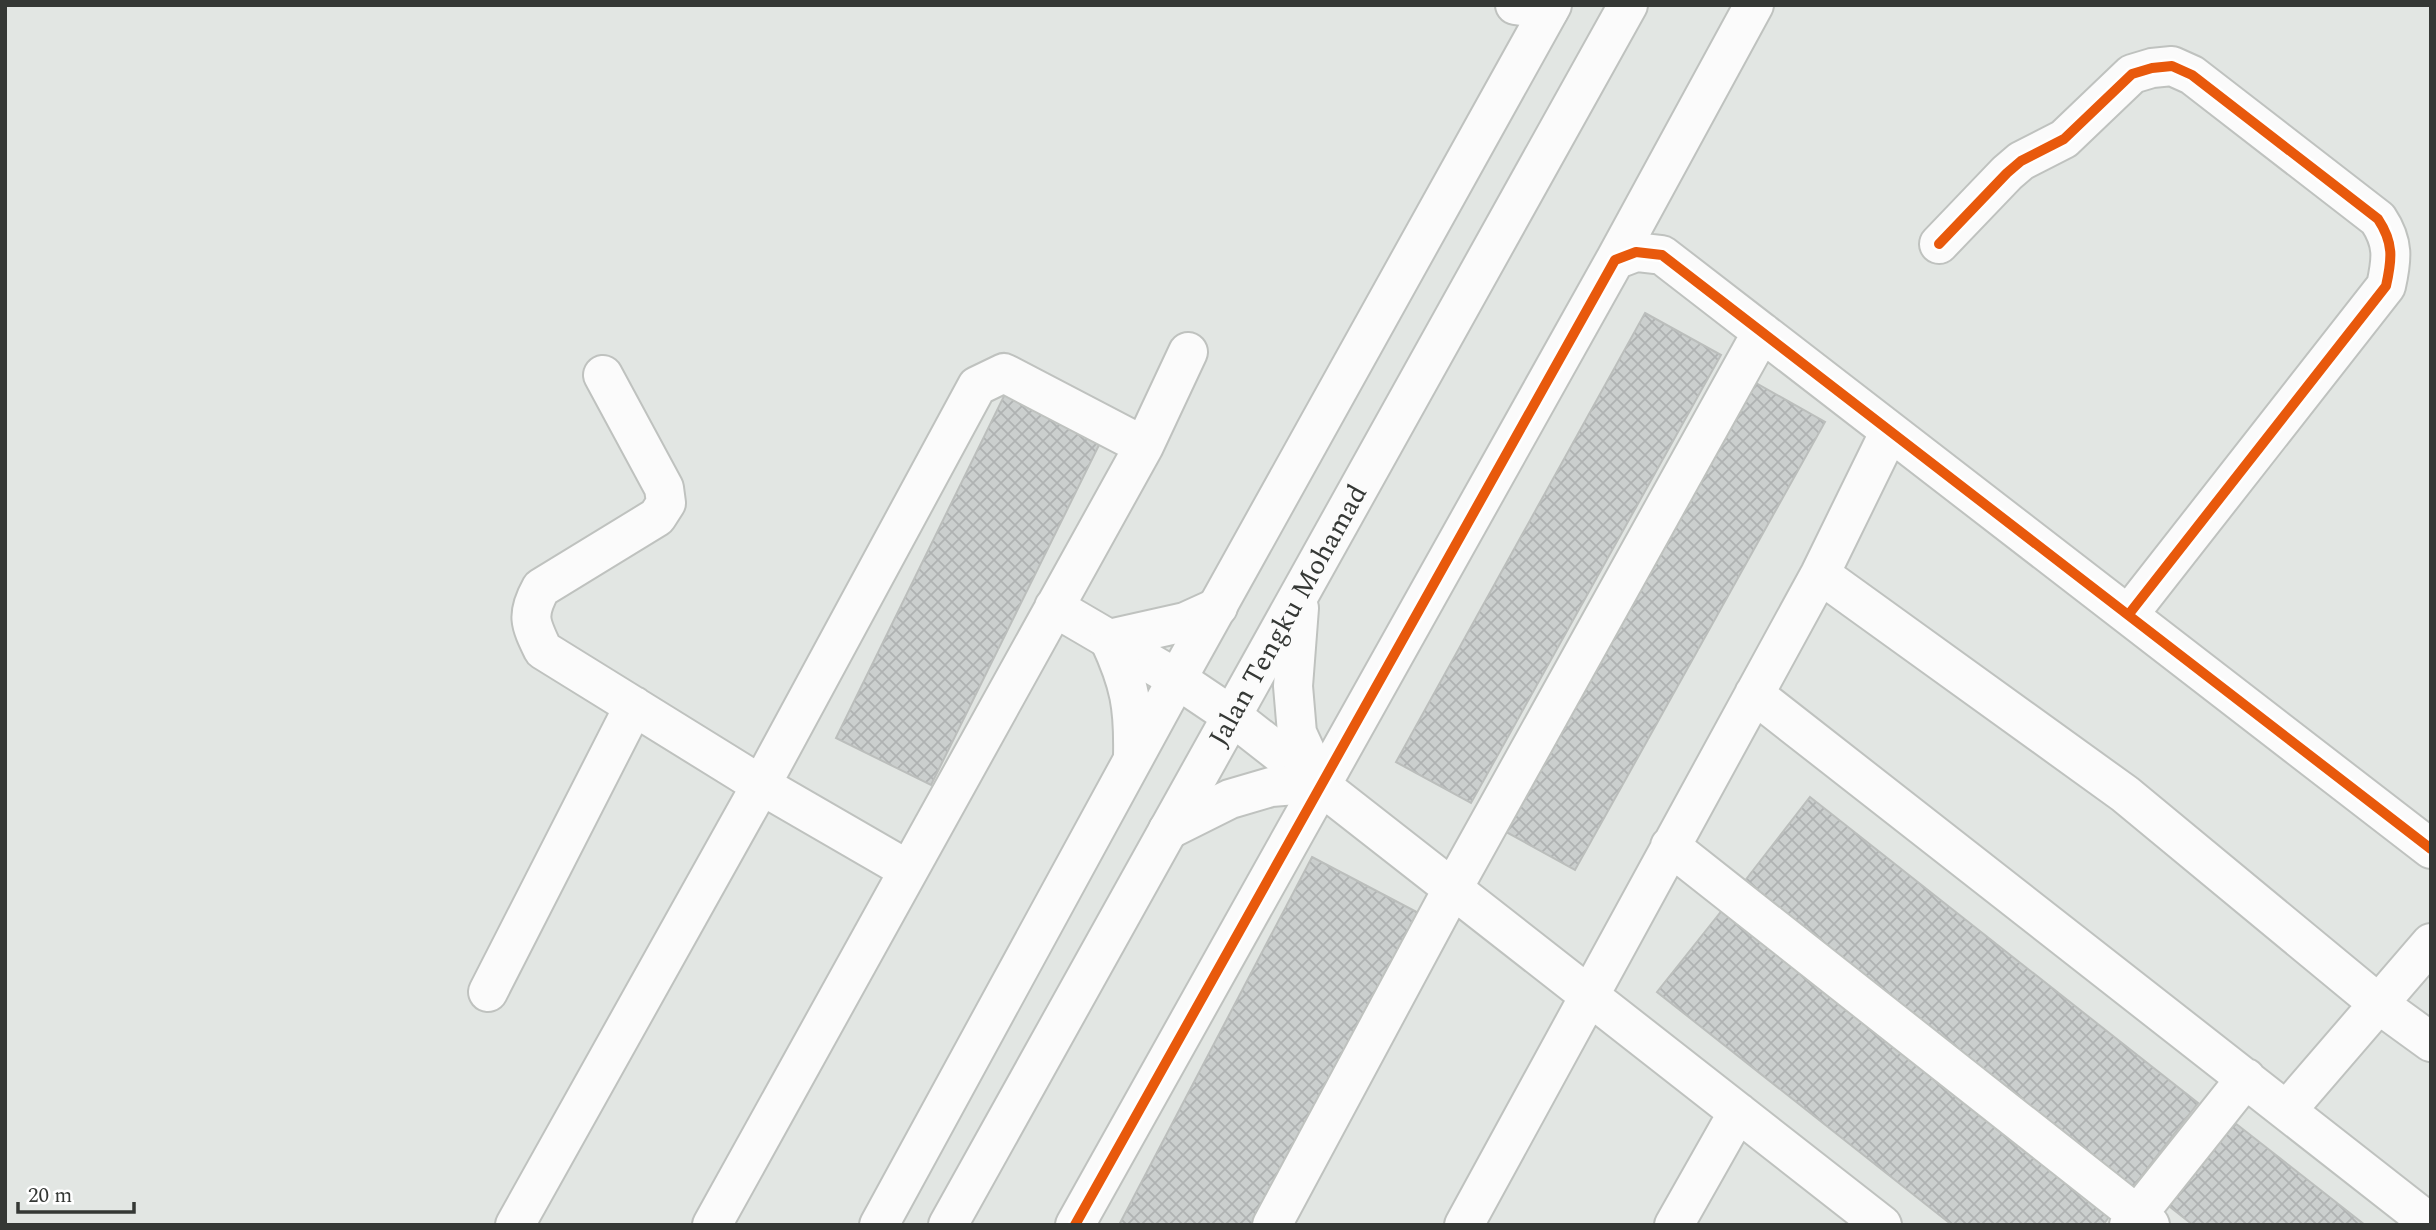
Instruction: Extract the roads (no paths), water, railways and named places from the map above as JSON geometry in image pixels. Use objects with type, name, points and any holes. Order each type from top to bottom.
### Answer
[{"type":"street","name":"Jalan Tengku Mohamad","points":[[948,1225],[1628,5]]},
{"type":"street","points":[[1075,1225],[1615,260],[1754,5]]},
{"type":"street","points":[[879,1225],[1218,607],[1539,7]]},
{"type":"street","points":[[1939,244],[2007,173],[2021,161],[2071,133],[2132,74],[2172,66],[2192,75],[2378,219],[2390,237],[2392,259],[2386,286],[2129,614]]},
{"type":"street","points":[[1615,260],[1636,252],[1662,255],[2431,849]]},
{"type":"street","points":[[1272,1225],[1453,888],[1762,332]]},
{"type":"street","points":[[712,1225],[1144,446],[1188,352]]},
{"type":"street","points":[[515,1225],[761,785],[977,386],[1004,373],[1144,446]]},
{"type":"street","points":[[603,375],[664,488],[666,503],[657,517],[541,589],[530,608],[532,626],[542,650],[761,785],[908,870]]},
{"type":"street","points":[[1464,1225],[1820,574],[1890,431]]},
{"type":"street","points":[[1820,574],[2125,794],[2380,1005],[2431,1042]]},
{"type":"street","points":[[1301,592],[1293,686],[1297,733],[1320,783]]},
{"type":"street","points":[[1054,607],[1177,679],[1231,716],[1320,783],[1877,1223]]},
{"type":"street","points":[[1109,639],[1185,622],[1218,607]]},
{"type":"street","points":[[1109,639],[1125,674],[1134,712],[1133,761]]},
{"type":"street","points":[[1754,694],[2431,1224]]},
{"type":"street","points":[[488,992],[634,706]]},
{"type":"street","points":[[1168,830],[1230,799],[1271,787],[1320,783]]},
{"type":"street","points":[[1670,846],[2139,1222],[2246,1077]]},
{"type":"street","points":[[2287,1110],[2431,943]]},
{"type":"street","points":[[1674,1225],[1738,1112]]}]
